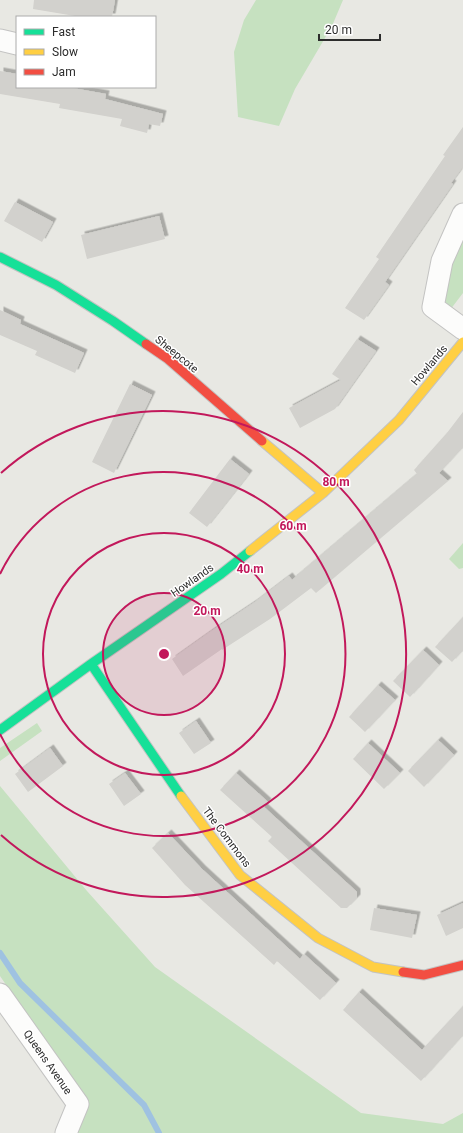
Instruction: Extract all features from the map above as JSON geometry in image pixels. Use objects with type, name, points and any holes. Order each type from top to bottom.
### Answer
[{"type":"street","points":[[0,40],[16,44]]},
{"type":"street","points":[[463,214],[442,261],[433,307],[463,329]]},
{"type":"street","name":"Sheepcote","points":[[0,257],[56,285],[113,321],[168,359],[323,494]]},
{"type":"street","name":"Howlands","points":[[0,730],[221,574],[323,494],[399,420],[463,342]]},
{"type":"street","name":"The Commons","points":[[92,664],[108,691],[173,785],[240,875],[318,938],[373,967],[424,975],[463,965]]},
{"type":"street","name":"Queens Avenue","points":[[0,994],[78,1104],[66,1133]]},
{"type":"green space","points":[[256,0],[343,0],[332,26],[295,89],[279,126],[238,117],[234,52],[244,20]]},
{"type":"green space","points":[[463,233],[463,293],[450,310],[440,301],[450,262]]},
{"type":"green space","points":[[463,543],[463,568],[459,569],[449,559]]},
{"type":"green space","points":[[37,723],[42,731],[0,761],[0,748]]},
{"type":"green space","points":[[0,786],[87,891],[155,967],[361,1113],[443,1124],[463,1113],[463,1133],[78,1133],[76,1129],[86,1102],[0,976]]},
{"type":"building","points":[[34,0],[115,0],[112,16],[75,16],[33,9]]},
{"type":"building","points":[[0,71],[16,74],[16,88],[73,88],[106,94],[105,99],[163,114],[160,126],[149,124],[147,133],[120,126],[122,119],[59,108],[60,104],[0,94]]},
{"type":"building","points":[[463,127],[463,169],[462,168],[451,183],[453,184],[385,282],[389,285],[364,320],[345,308],[379,259],[376,257]]},
{"type":"building","points":[[15,202],[53,222],[42,242],[4,221]]},
{"type":"building","points":[[159,216],[165,239],[87,259],[81,235]]},
{"type":"building","points":[[0,310],[21,320],[20,324],[84,353],[75,373],[35,355],[37,351],[0,335]]},
{"type":"building","points":[[357,339],[376,351],[335,409],[300,428],[289,408],[341,380],[332,374]]},
{"type":"building","points":[[130,384],[152,395],[114,473],[92,462]]},
{"type":"building","points":[[463,412],[463,447],[439,473],[448,481],[316,593],[311,588],[270,619],[222,649],[183,676],[172,659],[255,602],[289,576],[292,580],[417,474],[414,470],[447,433]]},
{"type":"building","points":[[230,459],[249,474],[207,527],[189,513]]},
{"type":"building","points":[[463,617],[463,650],[452,662],[435,647]]},
{"type":"building","points":[[423,650],[439,665],[410,697],[393,681]]},
{"type":"building","points":[[378,685],[395,700],[365,732],[349,717]]},
{"type":"building","points":[[196,721],[211,743],[194,754],[179,733]]},
{"type":"building","points":[[438,740],[454,755],[424,787],[408,771]]},
{"type":"building","points":[[368,743],[400,773],[384,789],[353,759]]},
{"type":"building","points":[[50,748],[63,766],[28,792],[15,774]]},
{"type":"building","points":[[125,773],[141,794],[124,806],[109,784]]},
{"type":"building","points":[[236,773],[268,802],[264,807],[357,892],[357,898],[347,908],[341,908],[268,841],[272,837],[220,790]]},
{"type":"building","points":[[168,833],[202,869],[300,959],[304,954],[336,983],[320,1000],[277,961],[274,965],[185,885],[152,848]]},
{"type":"building","points":[[463,903],[463,928],[446,936],[437,915]]},
{"type":"building","points":[[374,908],[417,915],[412,938],[370,930]]},
{"type":"building","points":[[359,992],[422,1050],[463,1006],[463,1035],[421,1081],[343,1010]]},
{"type":"waterway","points":[[0,953],[20,983],[144,1105],[159,1133]]},
{"type":"traffic: fast","points":[[0,257],[56,285],[146,344]]},
{"type":"traffic: fast","points":[[0,730],[91,664],[221,574],[250,551]]},
{"type":"traffic: fast","points":[[91,664],[181,796]]},
{"type":"traffic: slow","points":[[250,551],[323,493],[399,420],[463,342]]},
{"type":"traffic: slow","points":[[262,441],[323,493]]},
{"type":"traffic: slow","points":[[181,796],[240,875],[318,938],[373,967],[403,972]]},
{"type":"traffic: jam","points":[[146,344],[168,359],[262,441]]},
{"type":"traffic: jam","points":[[403,972],[424,975],[463,965]]}]
